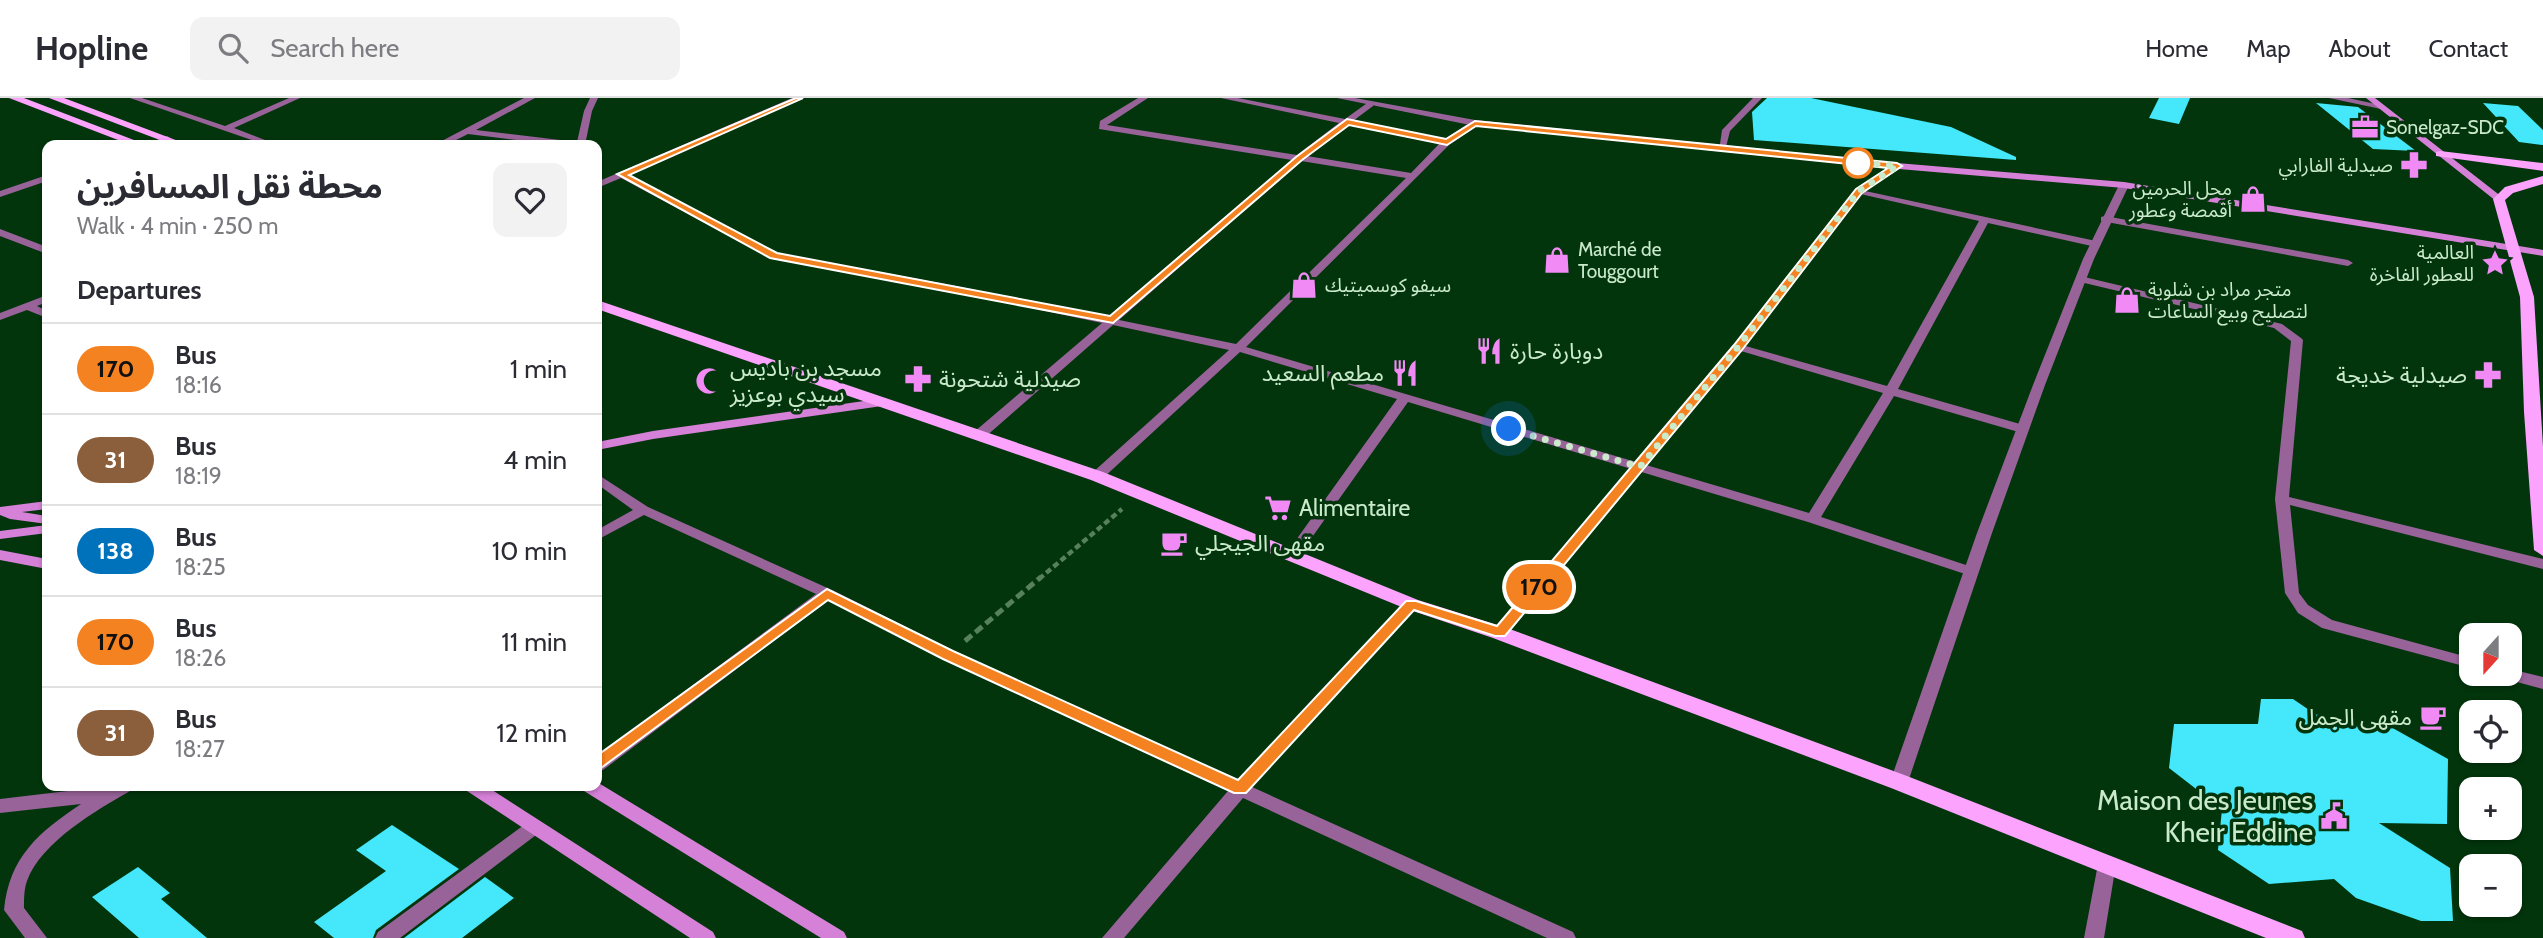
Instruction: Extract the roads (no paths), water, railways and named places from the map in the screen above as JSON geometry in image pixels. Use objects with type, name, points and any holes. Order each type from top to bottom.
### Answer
[{"type":"main road","points":[[14,98],[127,140]]},
{"type":"main road","points":[[54,98],[167,139]]},
{"type":"main road","points":[[2370,98],[2499,199],[2527,297],[2532,412],[2543,550]]},
{"type":"main road","points":[[2440,153],[2543,167]]},
{"type":"main road","points":[[1500,633],[1738,347],[1859,191],[1897,166],[2124,185],[2543,253]]},
{"type":"main road","points":[[2499,199],[2509,190],[2543,180]]},
{"type":"main road","points":[[602,306],[1097,476],[1411,604],[1500,633],[1899,782],[2293,938]]},
{"type":"main road","points":[[602,445],[653,435],[884,402]]},
{"type":"main road","points":[[602,438],[653,435]]},
{"type":"main road","points":[[0,513],[42,506]]},
{"type":"main road","points":[[0,513],[42,519]]},
{"type":"main road","points":[[0,535],[42,529]]},
{"type":"main road","points":[[0,555],[42,563]]},
{"type":"main road","points":[[480,791],[706,938]]},
{"type":"main road","points":[[598,791],[837,938]]},
{"type":"street","points":[[134,98],[259,140]]},
{"type":"street","points":[[156,105],[173,98]]},
{"type":"street","points":[[225,129],[296,98]]},
{"type":"street","points":[[449,140],[527,98]]},
{"type":"street","points":[[580,140],[594,98]]},
{"type":"street","points":[[602,183],[799,98]]},
{"type":"street","points":[[1144,98],[1103,123],[1102,127],[1413,176]]},
{"type":"street","points":[[1225,98],[1447,142]]},
{"type":"street","points":[[1341,98],[1475,123],[1897,166]]},
{"type":"street","points":[[1721,149],[1726,130],[1758,98]]},
{"type":"street","points":[[2333,98],[2381,106]]},
{"type":"street","points":[[979,435],[1299,159],[1370,104]]},
{"type":"street","points":[[1097,476],[1238,348],[1447,142],[1475,123]]},
{"type":"street","points":[[466,131],[539,140]]},
{"type":"street","points":[[621,174],[774,256],[1113,320],[1238,348],[1813,519],[1970,571]]},
{"type":"street","points":[[0,194],[42,180]]},
{"type":"street","points":[[1899,782],[1970,571],[2022,429],[2105,219],[2124,185]]},
{"type":"street","points":[[1859,191],[2096,244]]},
{"type":"street","points":[[1813,519],[1891,390],[1986,219]]},
{"type":"street","points":[[2105,219],[2347,263]]},
{"type":"street","points":[[0,232],[42,249]]},
{"type":"street","points":[[2080,279],[2278,326],[2297,340],[2282,499],[2292,593],[2303,609],[2327,624],[2459,660]]},
{"type":"street","points":[[0,317],[42,300]]},
{"type":"street","points":[[28,306],[42,312]]},
{"type":"street","points":[[1738,347],[2022,429]]},
{"type":"street","points":[[1293,554],[1404,399]]},
{"type":"street","points":[[602,481],[643,510],[827,593],[948,655],[1566,938]]},
{"type":"street","points":[[2282,499],[2543,564]]},
{"type":"street","points":[[602,533],[643,510]]},
{"type":"street","points":[[602,761],[827,593]]},
{"type":"street","points":[[1112,938],[1240,789],[1411,604]]},
{"type":"street","points":[[2522,678],[2543,683]]},
{"type":"street","points":[[0,806],[110,791]]},
{"type":"street","points":[[37,938],[14,910],[18,879],[34,853],[66,825],[116,791]]},
{"type":"street","points":[[385,938],[534,827]]},
{"type":"street","points":[[2094,938],[2107,864]]},
{"type":"place","name":"Sonelgaz-SDC","points":[[2365,127]]},
{"type":"place","name":"صيدلية الفارابي","points":[[2414,165]]},
{"type":"place","name":"محل الحرمين أقمصة وعطور","points":[[2253,199]]},
{"type":"place","name":"Marché de Touggourt","points":[[1557,260]]},
{"type":"place","name":"العالمية للعطور الفاخرة","points":[[2495,263]]},
{"type":"place","name":"سيفو كوسميتيك","points":[[1304,285]]},
{"type":"place","name":"متجر مراد بن شلوية لتصليح وبيع الساعات","points":[[2127,300]]},
{"type":"place","name":"دوبارة حارة","points":[[1489,351]]},
{"type":"place","name":"مطعم السعيد","points":[[1405,373]]},
{"type":"place","name":"صيدلية خديجة","points":[[2488,375]]},
{"type":"place","name":"صيدلية شتحونة","points":[[918,379]]},
{"type":"place","name":"مسجد بن باديس سيدي بوعزيز","points":[[709,381]]},
{"type":"place","name":"Alimentaire","points":[[1278,508]]},
{"type":"place","name":"مقهى الجيجلي","points":[[1174,543]]},
{"type":"place","name":"مقهى الجمل","points":[[2433,717]]},
{"type":"place","name":"Maison des Jeunes Kheir Eddine","points":[[2334,816]]}]
